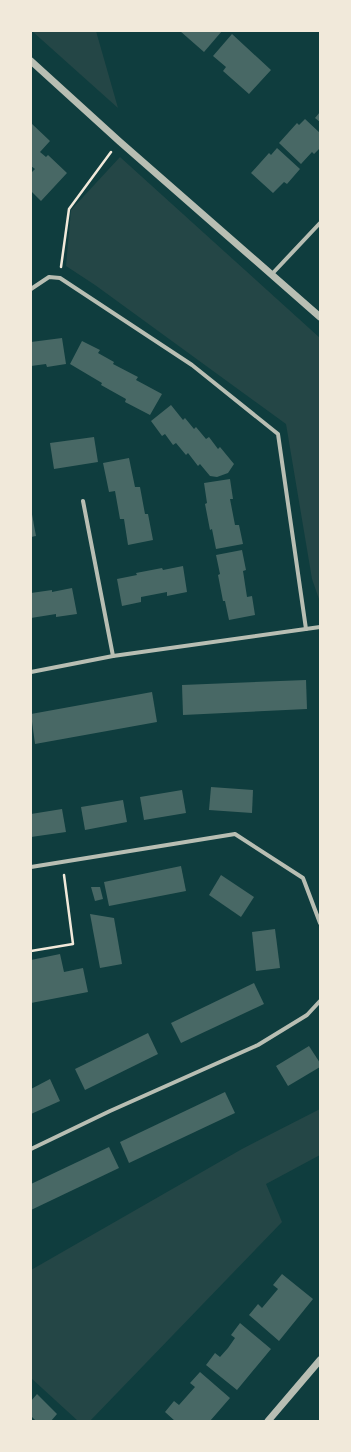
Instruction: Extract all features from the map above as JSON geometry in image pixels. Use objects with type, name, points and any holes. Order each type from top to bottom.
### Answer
[{"type":"street","points":[[31,61],[119,141],[320,317]]},
{"type":"street","points":[[272,274],[320,223]]},
{"type":"street","points":[[31,289],[49,277],[60,278],[192,365],[278,434],[306,629]]},
{"type":"street","points":[[83,501],[113,656]]},
{"type":"street","points":[[31,672],[113,656],[320,627]]},
{"type":"street","points":[[31,867],[235,834],[303,878],[320,923]]},
{"type":"street","points":[[31,1149],[110,1111],[258,1045],[307,1015],[320,1001]]},
{"type":"street","points":[[268,1421],[320,1360]]},
{"type":"path","points":[[60,278],[69,209],[119,141]]},
{"type":"path","points":[[31,951],[73,944],[62,862]]},
{"type":"shaded area","points":[[32,31],[96,31],[118,108]]},
{"type":"shaded area","points":[[120,157],[320,338],[320,602],[312,579],[286,424],[95,285],[66,266],[71,210]]},
{"type":"shaded area","points":[[320,1109],[320,1155],[266,1184],[282,1222],[90,1421],[78,1421],[31,1378],[31,1270],[242,1149]]},
{"type":"building","points":[[180,31],[222,31],[204,52]]},
{"type":"building","points":[[232,34],[271,70],[249,94],[223,71],[226,67],[213,56]]},
{"type":"building","points":[[320,112],[320,122],[315,118]]},
{"type":"building","points":[[305,119],[320,133],[320,148],[314,154],[312,152],[301,164],[279,143],[297,123],[299,125]]},
{"type":"building","points":[[31,123],[50,141],[40,152],[46,157],[48,155],[67,173],[41,201],[31,191],[31,173],[35,169],[31,166]]},
{"type":"building","points":[[277,148],[300,169],[287,184],[284,182],[273,193],[251,173],[269,153],[271,155]]},
{"type":"building","points":[[62,338],[66,364],[47,367],[46,364],[31,366],[31,342]]},
{"type":"building","points":[[82,341],[100,350],[98,353],[114,362],[113,364],[138,377],[136,380],[162,394],[150,415],[125,402],[126,399],[101,385],[102,383],[70,364]]},
{"type":"building","points":[[171,405],[183,420],[185,418],[194,429],[196,427],[206,439],[209,437],[218,449],[220,447],[234,464],[228,473],[217,477],[210,476],[200,464],[198,466],[188,453],[186,455],[176,443],[173,445],[165,434],[162,436],[151,421]]},
{"type":"building","points":[[94,437],[98,462],[54,469],[50,443]]},
{"type":"building","points":[[129,458],[135,487],[140,487],[145,514],[148,514],[153,540],[128,545],[124,519],[120,519],[115,491],[109,492],[103,463]]},
{"type":"building","points":[[230,479],[233,499],[230,499],[235,525],[239,525],[243,544],[216,549],[212,529],[210,530],[205,504],[207,503],[204,483]]},
{"type":"building","points":[[31,509],[36,536],[31,537]]},
{"type":"building","points":[[242,550],[246,570],[243,571],[247,597],[252,596],[255,615],[229,620],[225,601],[223,601],[216,555]]},
{"type":"building","points":[[183,566],[187,592],[167,596],[167,592],[141,597],[141,602],[122,606],[117,579],[137,575],[136,573]]},
{"type":"building","points":[[72,588],[77,614],[56,617],[56,614],[31,618],[31,593],[52,590],[52,592]]},
{"type":"building","points":[[306,680],[307,709],[183,715],[182,685]]},
{"type":"building","points":[[152,692],[157,722],[35,744],[31,714]]},
{"type":"building","points":[[211,787],[253,790],[252,813],[209,810]]},
{"type":"building","points":[[182,790],[186,813],[144,820],[140,797]]},
{"type":"building","points":[[123,800],[127,822],[85,830],[81,807]]},
{"type":"building","points":[[62,809],[66,832],[31,837],[31,814]]},
{"type":"building","points":[[181,866],[186,891],[109,906],[104,882]]},
{"type":"building","points":[[221,875],[254,897],[241,917],[209,895]]},
{"type":"building","points":[[91,887],[100,887],[103,899],[95,901]]},
{"type":"building","points":[[90,914],[114,918],[122,964],[100,968]]},
{"type":"building","points":[[275,929],[280,968],[256,971],[252,932]]},
{"type":"building","points":[[60,954],[64,972],[83,968],[88,992],[31,1003],[31,960]]},
{"type":"building","points":[[254,983],[264,1004],[181,1043],[171,1023]]},
{"type":"building","points":[[148,1033],[158,1054],[85,1090],[75,1069]]},
{"type":"building","points":[[309,1046],[320,1063],[320,1067],[288,1086],[276,1066]]},
{"type":"building","points":[[50,1079],[60,1101],[31,1114],[31,1089]]},
{"type":"building","points":[[225,1092],[235,1113],[129,1163],[120,1142]]},
{"type":"building","points":[[109,1147],[119,1168],[31,1210],[31,1184]]},
{"type":"building","points":[[282,1274],[313,1299],[279,1341],[249,1315],[258,1304],[262,1308],[278,1289],[273,1285]]},
{"type":"building","points":[[240,1323],[271,1349],[237,1390],[206,1365],[215,1353],[220,1357],[228,1348],[235,1338],[231,1335]]},
{"type":"building","points":[[200,1372],[230,1398],[210,1421],[175,1421],[165,1412],[174,1401],[179,1405],[195,1387],[190,1383]]},
{"type":"building","points":[[37,1394],[57,1414],[51,1421],[36,1421],[31,1416],[31,1401]]}]
